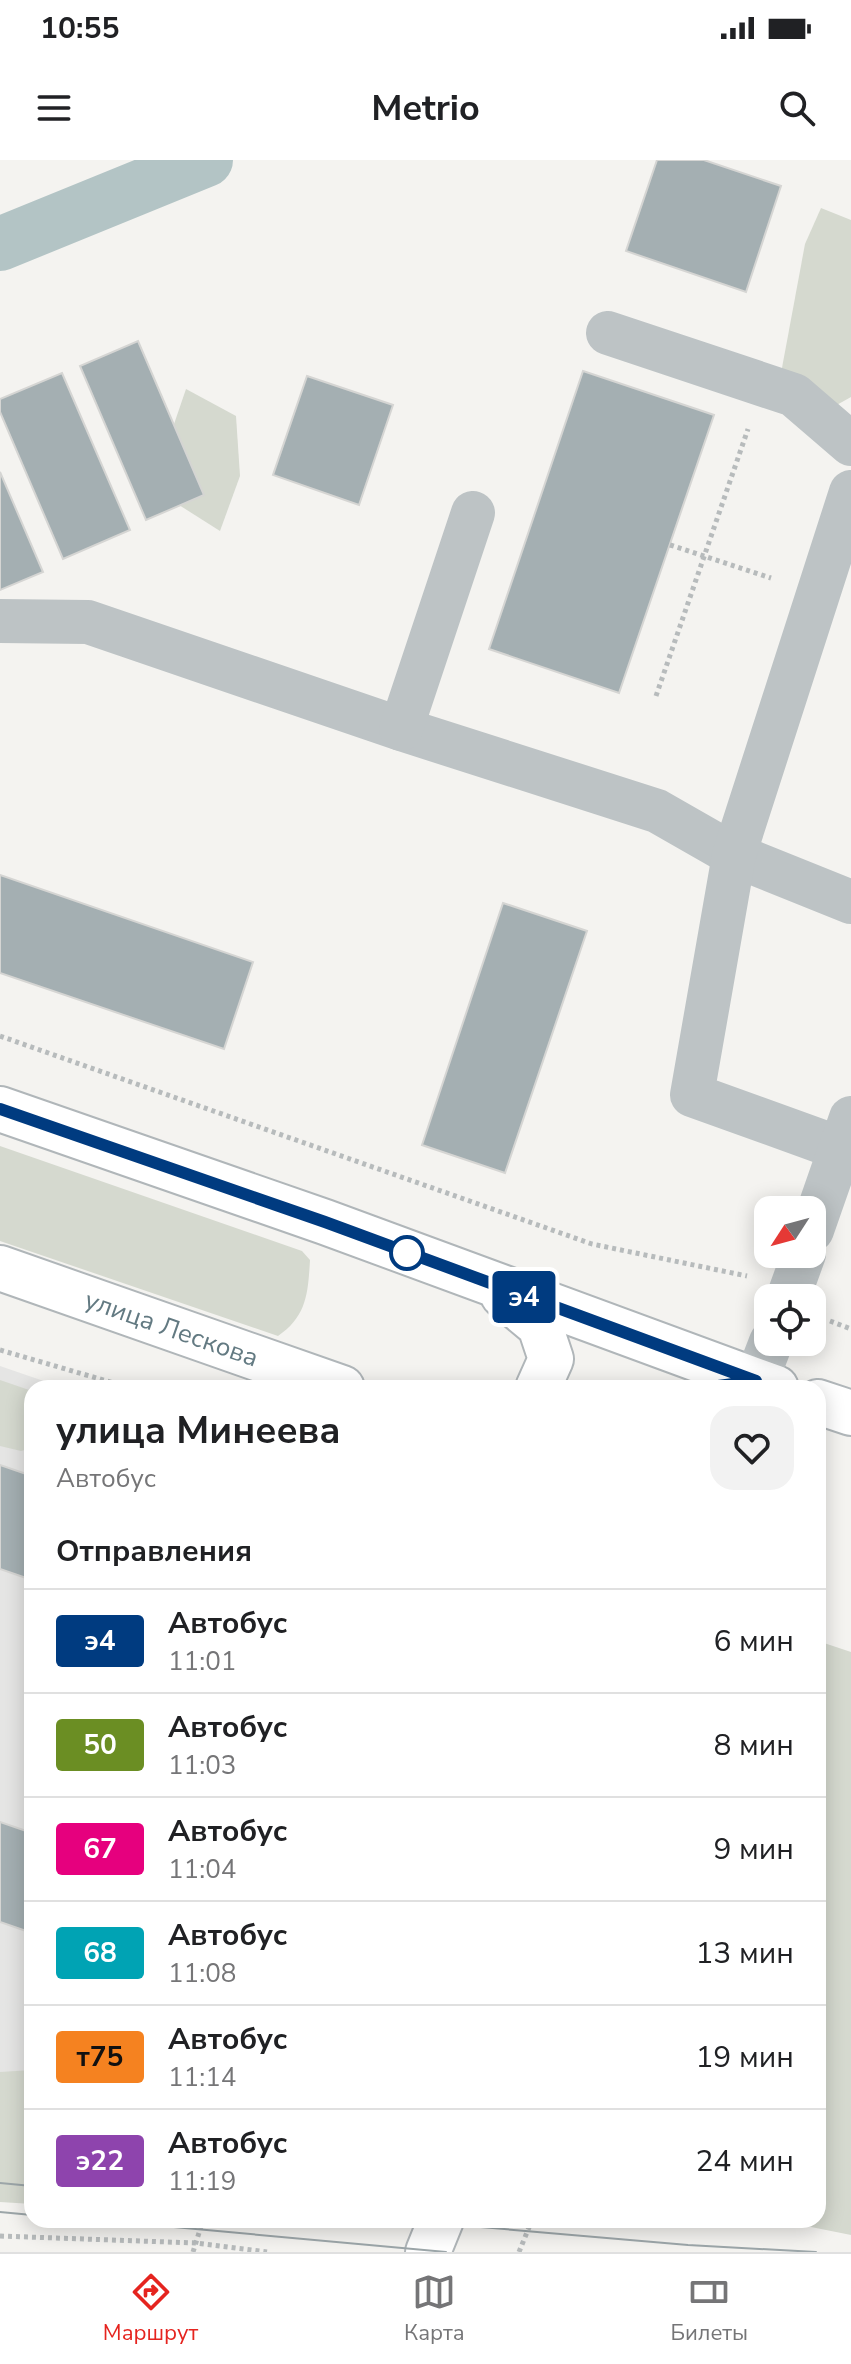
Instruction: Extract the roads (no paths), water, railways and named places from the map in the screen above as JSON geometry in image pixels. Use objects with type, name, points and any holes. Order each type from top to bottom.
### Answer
[{"type":"main road","points":[[0,1109],[325,1222],[489,1284],[764,1375]]},
{"type":"main road","name":"улица Лескова","points":[[0,1268],[319,1380]]},
{"type":"main road","points":[[489,1284],[540,1326],[551,1359],[542,1380]]},
{"type":"main road","points":[[740,1380],[764,1375]]},
{"type":"main road","points":[[826,1405],[851,1413]]},
{"type":"main road","points":[[428,2252],[438,2228]]},
{"type":"street","points":[[608,333],[794,395],[851,444]]},
{"type":"street","points":[[824,1196],[845,1133],[692,1095],[734,855],[851,492]]},
{"type":"street","points":[[401,729],[473,513]]},
{"type":"street","points":[[0,621],[88,622],[401,729],[657,811],[734,855],[851,902]]},
{"type":"waterway","points":[[0,244],[206,160]]},
{"type":"tram line","points":[[0,2183],[24,2185]]},
{"type":"tram line","points":[[0,2212],[24,2214]]},
{"type":"tram line","points":[[184,2228],[446,2252]]},
{"type":"tram line","points":[[491,2228],[688,2245],[816,2252]]}]
